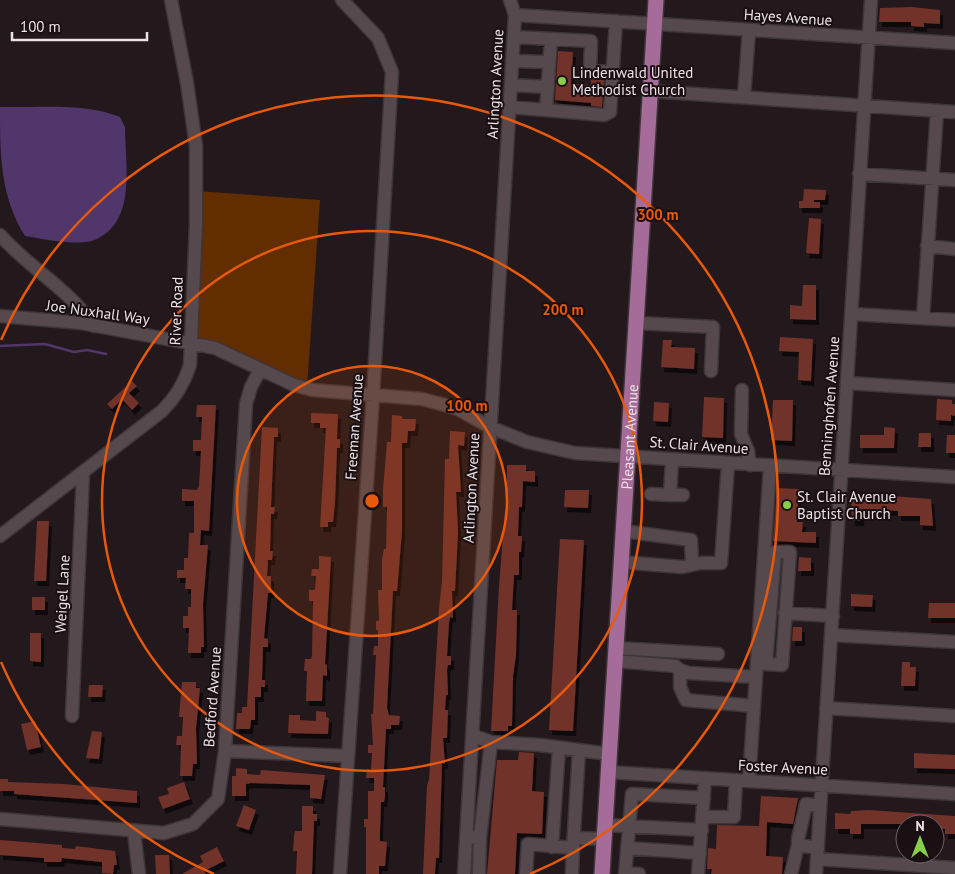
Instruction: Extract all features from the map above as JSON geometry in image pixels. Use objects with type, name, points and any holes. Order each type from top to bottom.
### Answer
[{"type":"main road","name":"Pleasant Avenue","points":[[602,874],[656,0]]},
{"type":"street","name":"River Road","points":[[0,536],[162,412],[176,397],[184,383],[190,365],[197,191],[196,146],[187,83],[171,0]]},
{"type":"street","name":"Freeman Avenue","points":[[340,874],[373,396],[392,72],[378,38],[342,0]]},
{"type":"street","points":[[510,0],[515,15]]},
{"type":"street","name":"Benninghofen Avenue","points":[[816,874],[820,785],[832,635],[871,0]]},
{"type":"street","name":"Hayes Avenue","points":[[515,15],[955,44]]},
{"type":"street","name":"Arlington Avenue","points":[[464,874],[515,15]]},
{"type":"street","points":[[591,20],[590,71],[614,72]]},
{"type":"street","points":[[510,108],[608,114],[612,110],[616,21]]},
{"type":"street","points":[[744,97],[749,30]]},
{"type":"street","points":[[514,36],[591,42]]},
{"type":"street","points":[[546,110],[550,39]]},
{"type":"street","points":[[512,61],[549,62]]},
{"type":"street","points":[[511,85],[548,87]]},
{"type":"street","points":[[650,91],[955,112]]},
{"type":"street","points":[[923,318],[937,111]]},
{"type":"street","points":[[859,174],[955,180]]},
{"type":"street","points":[[0,235],[61,289],[85,313],[94,326]]},
{"type":"street","points":[[927,246],[955,249]]},
{"type":"street","points":[[852,314],[955,320]]},
{"type":"street","name":"Joe Nuxhall Way","points":[[0,316],[94,326],[191,343]]},
{"type":"street","points":[[637,323],[713,327],[711,371]]},
{"type":"street","name":"St. Clair Avenue","points":[[191,343],[215,348],[294,385],[313,390],[422,400],[456,408],[490,427],[527,442],[550,448],[590,455],[955,477]]},
{"type":"street","name":"Bedford Avenue","points":[[0,819],[134,832],[164,833],[193,824],[218,799],[225,751],[246,404],[251,387],[260,370]]},
{"type":"street","points":[[847,383],[955,390]]},
{"type":"street","points":[[742,390],[741,434],[748,451],[750,465]]},
{"type":"street","points":[[651,494],[677,495],[672,460]]},
{"type":"street","points":[[621,562],[682,567],[721,563],[728,464]]},
{"type":"street","points":[[769,551],[790,552],[782,665],[766,664],[770,467]]},
{"type":"street","name":"Weigel Lane","points":[[72,716],[83,474]]},
{"type":"street","points":[[623,531],[691,540],[692,565]]},
{"type":"street","points":[[526,874],[528,844],[552,847],[573,843],[628,826],[702,823],[734,817],[754,706],[769,551]]},
{"type":"street","points":[[786,612],[833,616]]},
{"type":"street","points":[[832,635],[955,642]]},
{"type":"street","points":[[616,654],[668,664],[689,673],[756,677]]},
{"type":"street","points":[[616,654],[718,654]]},
{"type":"street","points":[[680,670],[680,687],[686,700],[754,706]]},
{"type":"street","points":[[826,708],[955,716]]},
{"type":"street","points":[[472,735],[491,742],[609,754]]},
{"type":"street","points":[[479,874],[480,838],[491,742]]},
{"type":"street","points":[[552,847],[559,748]]},
{"type":"street","points":[[572,874],[579,750]]},
{"type":"street","points":[[225,751],[348,756]]},
{"type":"street","name":"Foster Avenue","points":[[608,772],[955,794]]},
{"type":"street","points":[[698,874],[706,778]]},
{"type":"street","points":[[791,874],[806,804],[805,784]]},
{"type":"street","points":[[640,874],[626,873],[628,826],[632,794],[704,798]]},
{"type":"street","points":[[806,804],[820,806]]},
{"type":"street","points":[[134,832],[139,874]]},
{"type":"street","points":[[466,837],[480,838]]},
{"type":"street","points":[[798,845],[817,854],[955,868]]},
{"type":"street","points":[[627,848],[700,853]]},
{"type":"shaded area","points":[[0,107],[92,109],[120,117],[125,127],[126,189],[118,219],[110,230],[97,239],[81,242],[61,242],[25,236],[17,221],[6,190],[1,158]]},
{"type":"shaded area","points":[[197,191],[320,200],[307,389],[191,343]]},
{"type":"building","points":[[912,7],[940,10],[940,24],[924,23],[924,27],[911,26],[911,22],[879,22],[880,8]]},
{"type":"building","name":"Lindenwald United Methodist Church","points":[[558,51],[573,52],[571,84],[591,85],[591,79],[604,80],[602,107],[591,106],[591,103],[555,100]]},
{"type":"building","points":[[804,189],[826,190],[825,200],[814,200],[814,202],[820,202],[820,208],[799,208],[799,201],[803,201]]},
{"type":"building","points":[[809,218],[821,219],[819,254],[806,253]]},
{"type":"building","points":[[803,285],[816,285],[816,320],[790,319],[790,305],[802,306]]},
{"type":"building","points":[[780,337],[813,339],[811,381],[798,380],[799,352],[779,351]]},
{"type":"building","points":[[663,340],[672,340],[671,347],[695,348],[694,369],[661,367]]},
{"type":"building","points":[[132,381],[137,386],[129,393],[139,403],[132,410],[122,399],[112,409],[107,404]]},
{"type":"building","points":[[704,397],[724,398],[723,438],[702,437]]},
{"type":"building","points":[[937,399],[952,400],[952,404],[955,404],[955,416],[951,415],[951,421],[936,420]]},
{"type":"building","points":[[773,400],[793,400],[792,441],[771,440]]},
{"type":"building","points":[[654,402],[669,403],[668,422],[653,421]]},
{"type":"building","points":[[197,405],[216,405],[209,531],[201,530],[200,545],[208,545],[203,604],[204,647],[201,647],[201,653],[188,653],[189,628],[183,628],[183,616],[188,616],[188,607],[191,607],[191,589],[185,589],[186,578],[177,578],[177,570],[184,570],[184,558],[188,558],[189,533],[194,533],[194,501],[182,501],[182,489],[197,490],[199,486],[201,451],[193,451],[193,440],[201,440],[202,417],[196,417]]},
{"type":"building","points":[[311,413],[338,414],[337,439],[340,439],[340,448],[337,448],[333,522],[328,522],[328,527],[320,527],[326,428],[320,428],[320,423],[311,423]]},
{"type":"building","points":[[392,415],[402,416],[402,419],[416,419],[415,431],[408,431],[407,443],[402,443],[402,531],[397,591],[393,591],[387,708],[389,715],[400,716],[399,725],[391,725],[391,729],[386,729],[383,787],[385,787],[385,797],[384,802],[381,802],[380,831],[380,841],[387,842],[385,866],[379,866],[379,874],[366,874],[366,827],[364,827],[364,819],[368,819],[368,791],[374,791],[374,778],[366,778],[367,769],[371,770],[372,753],[368,753],[368,745],[373,745],[371,714],[373,714],[376,655],[373,655],[374,646],[378,646],[376,621],[379,621],[378,590],[382,590],[382,560],[384,549],[386,549],[387,507],[383,507],[383,490],[387,442],[391,442]]},
{"type":"building","points":[[262,427],[278,428],[278,437],[274,437],[271,507],[275,507],[274,514],[271,514],[270,551],[273,551],[272,560],[268,560],[267,576],[271,576],[271,593],[268,593],[264,638],[268,639],[268,647],[263,647],[262,680],[265,680],[265,687],[261,687],[261,697],[255,697],[255,720],[251,720],[250,729],[236,729],[237,713],[242,713],[242,707],[247,707]]},
{"type":"building","points":[[884,427],[895,428],[894,448],[860,448],[860,435],[884,435]]},
{"type":"building","points":[[450,431],[465,432],[464,446],[458,445],[461,492],[456,492],[458,532],[455,591],[452,591],[453,618],[450,617],[449,623],[447,656],[451,656],[451,665],[448,665],[447,670],[448,695],[446,695],[445,710],[448,710],[447,738],[443,738],[445,764],[442,763],[439,858],[436,858],[435,874],[423,874],[427,786],[442,582],[445,459],[449,459]]},
{"type":"building","points":[[919,433],[931,433],[931,447],[918,447]]},
{"type":"building","points":[[947,435],[955,435],[955,453],[946,453]]},
{"type":"building","points":[[507,465],[526,465],[526,471],[535,471],[535,482],[523,481],[522,507],[519,507],[518,536],[522,536],[521,552],[519,552],[519,575],[514,575],[512,610],[517,610],[512,726],[508,726],[508,731],[491,731],[499,586],[505,511],[507,511]]},
{"type":"building","name":"St. Clair Avenue Baptist Church","points":[[777,488],[799,489],[797,522],[803,522],[802,532],[816,532],[816,543],[773,541]]},
{"type":"building","points":[[565,490],[589,490],[588,508],[564,507]]},
{"type":"building","points":[[851,493],[931,499],[933,526],[920,525],[920,516],[898,516],[898,511],[862,509],[861,521],[852,521]]},
{"type":"building","points":[[37,521],[49,521],[46,581],[34,581]]},
{"type":"building","points":[[560,539],[584,540],[573,731],[549,730]]},
{"type":"building","points":[[319,556],[331,557],[325,664],[327,665],[327,676],[323,675],[322,701],[306,701],[307,671],[304,671],[305,659],[311,659],[312,655],[313,601],[309,601],[309,590],[315,590],[316,576],[311,576],[312,569],[319,569]]},
{"type":"building","points":[[799,557],[811,558],[811,571],[798,571]]},
{"type":"building","points":[[851,594],[873,595],[872,607],[851,606]]},
{"type":"building","points":[[32,597],[45,597],[45,610],[32,610]]},
{"type":"building","points":[[929,603],[955,603],[955,618],[928,618]]},
{"type":"building","points":[[793,627],[802,627],[802,641],[792,641]]},
{"type":"building","points":[[30,633],[41,633],[41,662],[30,661]]},
{"type":"building","points":[[902,662],[910,662],[910,667],[916,667],[915,686],[901,686]]},
{"type":"building","points":[[182,682],[196,682],[196,688],[200,688],[196,728],[197,764],[193,764],[192,776],[180,776],[181,745],[176,745],[177,736],[182,736],[183,717],[179,717]]},
{"type":"building","points":[[89,685],[103,685],[102,697],[88,697]]},
{"type":"building","points":[[316,711],[326,712],[326,717],[329,718],[328,734],[288,733],[289,715],[300,715],[300,720],[316,721]]},
{"type":"building","points":[[35,721],[41,747],[27,750],[21,724]]},
{"type":"building","points":[[92,731],[102,732],[99,759],[86,758]]},
{"type":"building","points":[[519,752],[534,753],[532,791],[544,792],[542,834],[517,833],[515,874],[487,874],[497,760],[518,760]]},
{"type":"building","points":[[914,753],[955,755],[955,769],[914,768]]},
{"type":"building","points":[[236,768],[247,769],[247,774],[260,775],[261,770],[325,775],[321,799],[310,798],[310,785],[251,783],[246,784],[246,796],[232,796],[232,776],[236,776]]},
{"type":"building","points":[[0,779],[8,779],[8,782],[64,784],[137,791],[137,803],[14,794],[14,791],[0,791]]},
{"type":"building","points":[[184,782],[190,799],[163,809],[158,797],[169,794],[167,788]]},
{"type":"building","points":[[761,796],[798,798],[793,824],[767,822],[766,856],[783,857],[782,874],[711,874],[712,869],[707,869],[708,848],[716,849],[717,825],[759,826]]},
{"type":"building","points":[[244,805],[256,810],[249,830],[236,826]]},
{"type":"building","points":[[302,806],[313,806],[313,814],[317,814],[317,821],[314,821],[312,874],[296,874],[297,851],[293,851],[294,836],[295,831],[302,831]]},
{"type":"building","points":[[869,810],[926,814],[895,814],[895,824],[861,824],[861,834],[850,834],[850,829],[835,829],[835,813],[850,814],[851,811]]},
{"type":"building","points":[[945,815],[955,816],[955,834],[945,834]]},
{"type":"building","points":[[0,840],[62,845],[62,848],[75,849],[76,846],[115,851],[117,865],[114,865],[113,874],[102,873],[102,862],[62,858],[61,862],[44,862],[44,858],[0,855]]},
{"type":"building","points":[[217,847],[224,861],[204,871],[206,874],[182,874],[203,862],[200,856]]},
{"type":"building","points":[[155,855],[169,855],[170,874],[156,874]]},
{"type":"waterway","points":[[0,346],[45,344],[74,352],[87,350],[106,354]]},
{"type":"place","name":"Lindenwald United Methodist Church","points":[[562,81]]},
{"type":"place","name":"St. Clair Avenue Baptist Church","points":[[787,505]]}]
